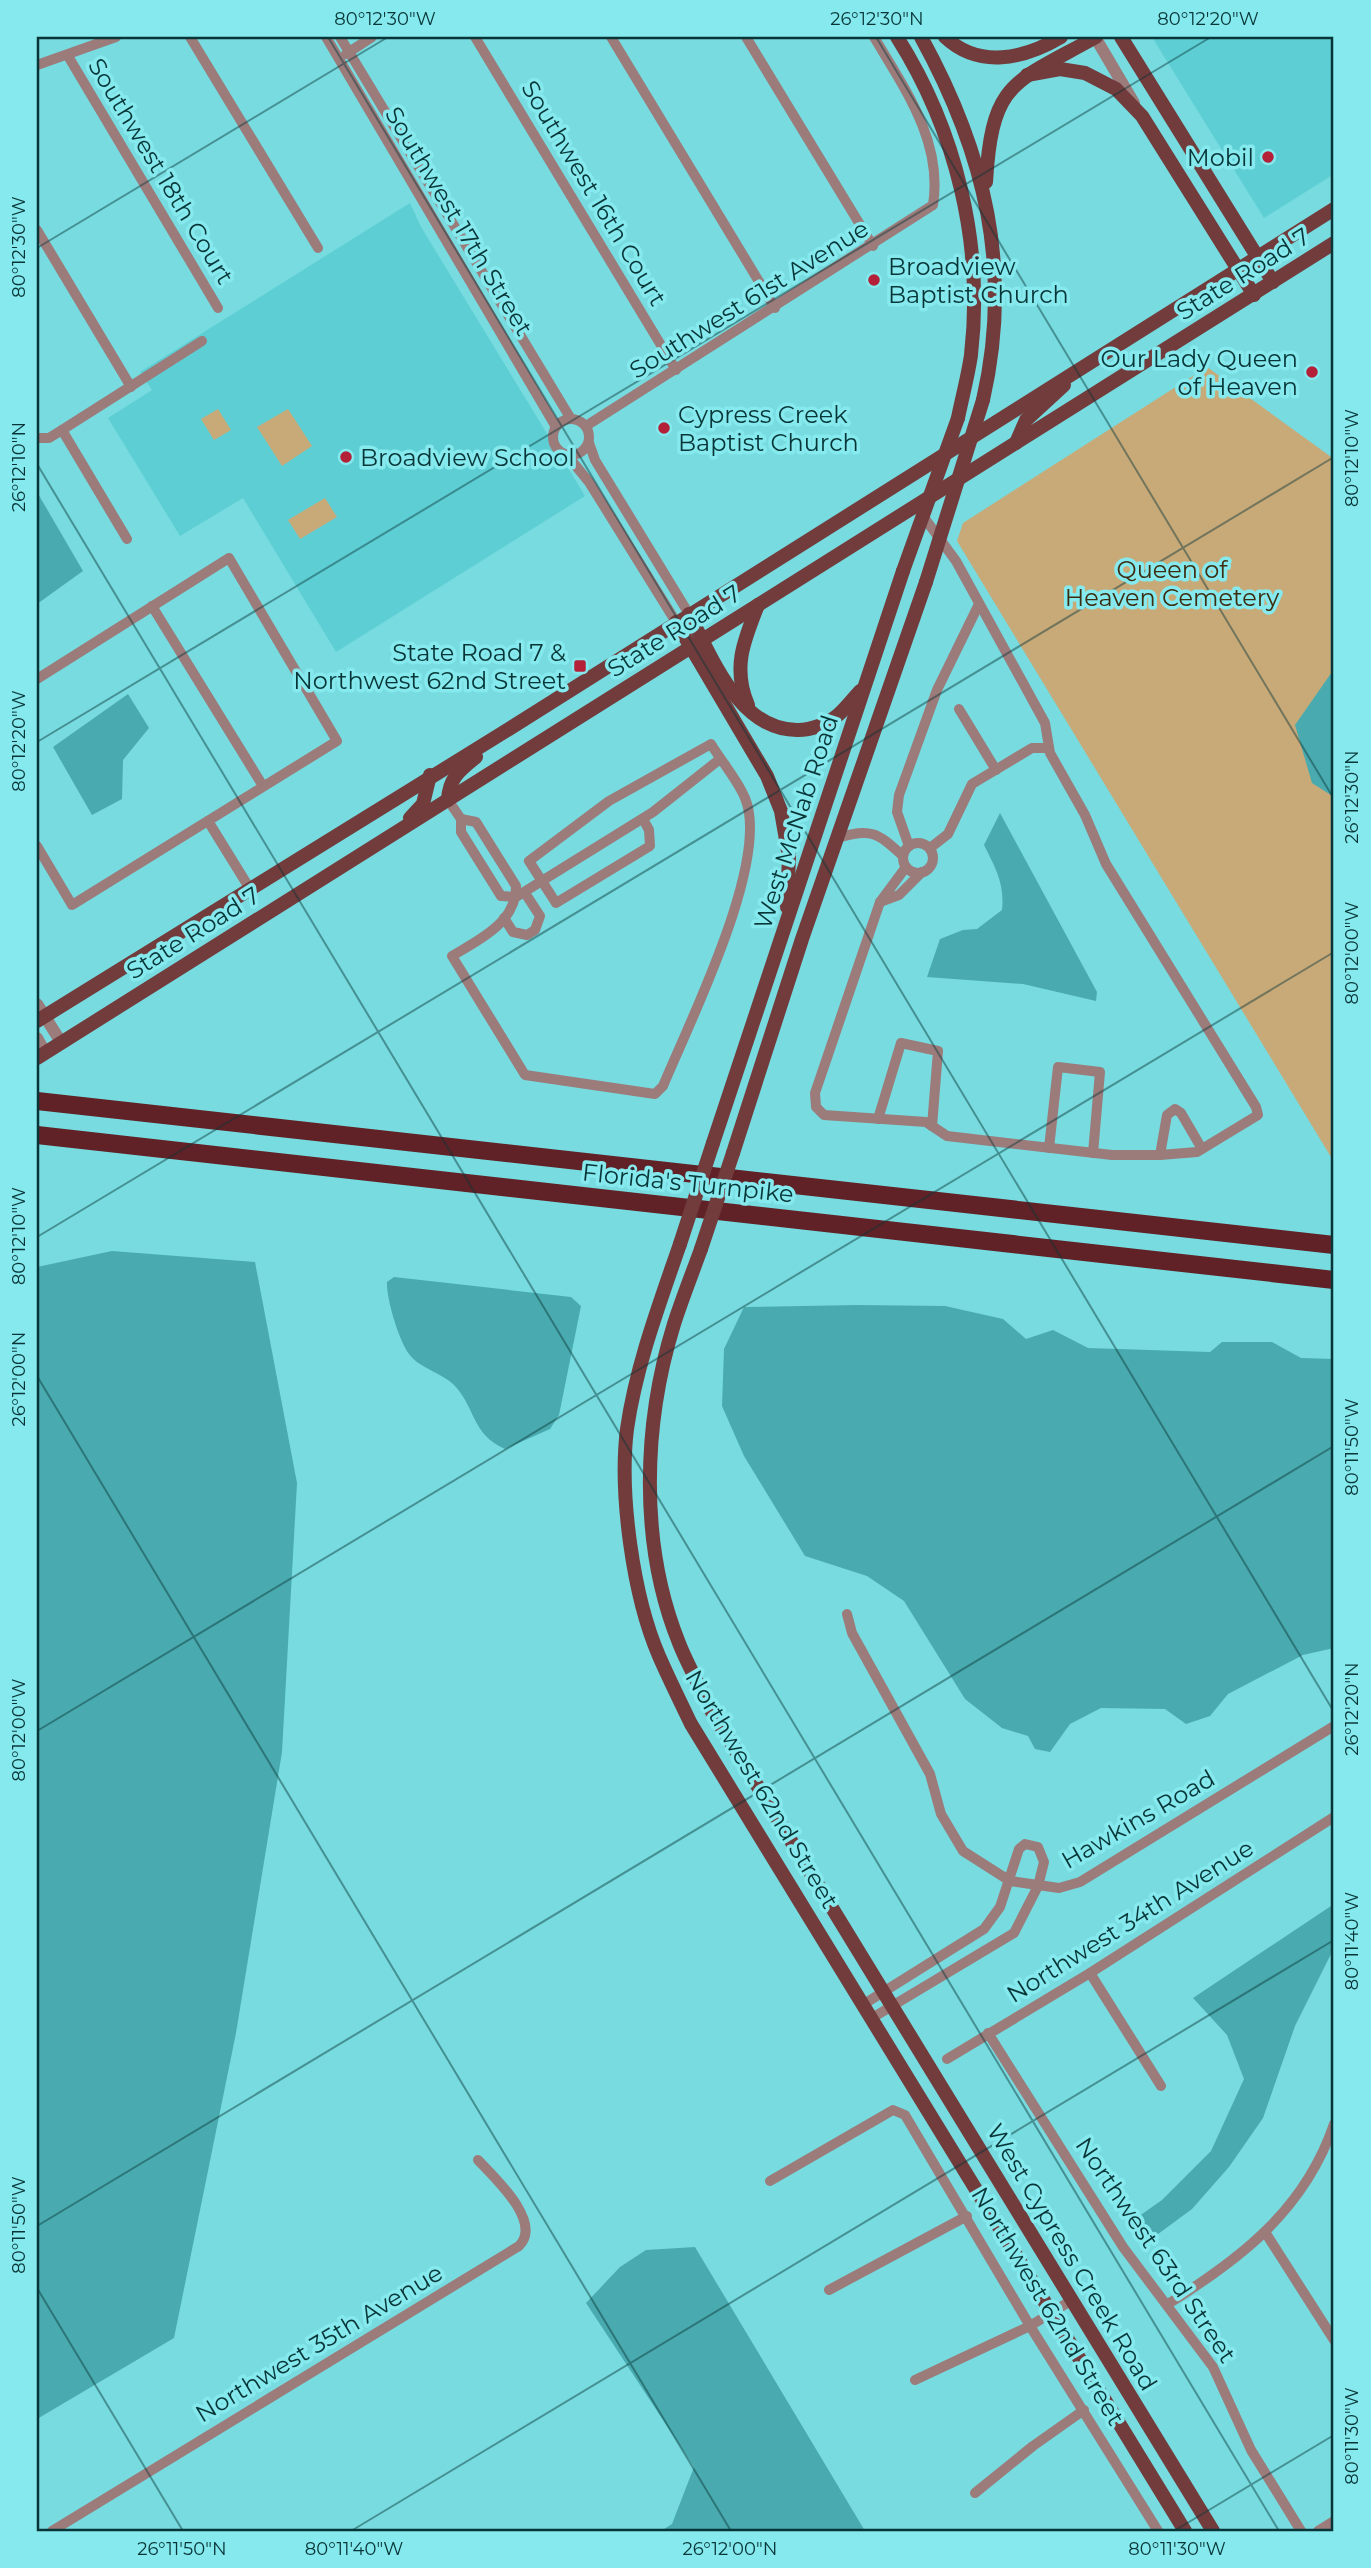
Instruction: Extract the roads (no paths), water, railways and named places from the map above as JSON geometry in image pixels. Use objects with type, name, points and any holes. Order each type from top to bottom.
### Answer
[{"type":"highway","name":"Florida's Turnpike","points":[[41,1102],[1334,1245]]},
{"type":"highway","name":"Florida's Turnpike","points":[[37,1135],[1334,1280]]},
{"type":"main road","name":"West McNab Road","points":[[680,1244],[903,571],[958,418],[971,356],[974,297],[963,198],[946,134],[897,37]]},
{"type":"main road","name":"West McNab Road","points":[[701,1249],[837,838],[926,582],[983,400],[993,355],[996,299],[985,194],[966,128],[921,37]]},
{"type":"main road","points":[[944,37],[968,52],[1006,58],[1027,54],[1061,37]]},
{"type":"main road","points":[[985,194],[988,150],[996,112],[1013,85],[1095,37]]},
{"type":"main road","points":[[1121,37],[1273,282]]},
{"type":"main road","points":[[1027,75],[1060,69],[1085,73],[1116,89],[1142,116],[1254,295]]},
{"type":"main road","name":"State Road 7","points":[[39,1014],[250,889],[430,775],[509,729],[1334,209]]},
{"type":"main road","name":"State Road 7","points":[[41,1055],[1334,243]]},
{"type":"main road","points":[[1016,443],[1026,420],[1091,361]]},
{"type":"main road","points":[[751,712],[742,691],[738,661],[758,605]]},
{"type":"main road","points":[[689,614],[696,644],[767,776],[781,811],[789,857],[786,923]]},
{"type":"main road","points":[[676,622],[751,712],[782,730],[817,727],[836,717],[865,684]]},
{"type":"main road","points":[[448,800],[449,787],[455,774],[509,729]]},
{"type":"main road","points":[[397,832],[423,804],[430,775]]},
{"type":"main road","name":"Northwest 62nd Street","points":[[680,1244],[642,1358],[627,1431],[627,1512],[637,1584],[658,1654],[691,1724],[873,2018]]},
{"type":"main road","name":"Northwest 62nd Street","points":[[701,1249],[674,1325],[662,1374],[652,1440],[650,1523],[660,1580],[678,1642],[711,1710],[893,2006]]},
{"type":"main road","name":"West Cypress Creek Road","points":[[893,2006],[1213,2531]]},
{"type":"main road","name":"West Cypress Creek Road","points":[[873,2018],[1185,2531]]},
{"type":"street","points":[[37,65],[116,37]]},
{"type":"street","points":[[190,37],[318,248]]},
{"type":"street","name":"Southwest 17th Street","points":[[326,37],[556,427]]},
{"type":"street","name":"Southwest 17th Street","points":[[340,37],[571,419]]},
{"type":"street","points":[[338,58],[372,37]]},
{"type":"street","name":"Southwest 16th Court","points":[[475,37],[676,370]]},
{"type":"street","points":[[611,37],[775,308]]},
{"type":"street","points":[[746,37],[873,246]]},
{"type":"street","name":"Southwest 61st Avenue","points":[[586,426],[873,246],[933,205],[936,169],[915,106],[874,37]]},
{"type":"street","points":[[1095,37],[1142,116]]},
{"type":"street","name":"Southwest 18th Court","points":[[68,56],[218,308]]},
{"type":"street","points":[[424,202],[435,195]]},
{"type":"street","points":[[37,230],[131,387]]},
{"type":"street","points":[[37,438],[49,438],[202,341]]},
{"type":"street","points":[[676,622],[631,548],[567,455],[555,446],[556,427],[571,419],[586,426],[595,460],[689,614]]},
{"type":"street","points":[[62,430],[127,539]]},
{"type":"street","points":[[567,455],[583,452],[589,443]]},
{"type":"street","points":[[906,867],[880,902],[815,1093],[816,1107],[824,1115],[926,1122],[947,1136],[1093,1153],[1160,1155],[1202,1149],[1258,1115],[1256,1107],[1106,864],[1085,815],[1049,748],[1045,723],[956,561],[916,506]]},
{"type":"street","points":[[631,548],[647,545]]},
{"type":"street","points":[[37,679],[229,558],[337,741],[72,905],[37,846]]},
{"type":"street","points":[[909,846],[897,812],[899,795],[937,690],[979,604]]},
{"type":"street","points":[[152,606],[263,786]]},
{"type":"street","points":[[959,709],[996,769]]},
{"type":"street","points":[[643,819],[649,830],[650,846],[556,903],[542,881],[529,861],[609,801],[710,744],[720,759],[745,799],[751,838],[747,866],[711,967],[663,1086],[655,1094],[525,1075],[452,957],[493,931],[521,895],[542,881],[643,819],[720,759]]},
{"type":"street","points":[[930,848],[948,834],[972,784],[1031,748],[1049,748]]},
{"type":"street","points":[[448,800],[461,819],[461,832],[501,895],[521,895]]},
{"type":"street","points":[[461,819],[476,822],[521,895],[540,916],[534,930],[527,935],[513,932],[504,918]]},
{"type":"street","points":[[208,821],[250,889]]},
{"type":"street","name":"West McNab Road","points":[[837,838],[860,831],[871,832],[903,856]]},
{"type":"street","points":[[922,872],[914,872],[906,867],[903,856],[909,846],[917,843],[930,848]]},
{"type":"street","points":[[880,902],[899,895],[932,863],[930,848]]},
{"type":"street","points":[[492,881],[507,871]]},
{"type":"street","points":[[39,1014],[61,1042]]},
{"type":"street","points":[[37,1038],[41,1055]]},
{"type":"street","points":[[878,1119],[901,1043],[938,1051],[932,1126]]},
{"type":"street","points":[[1049,1148],[1058,1068],[1100,1072],[1093,1153]]},
{"type":"street","points":[[1160,1155],[1167,1115],[1175,1110],[1181,1113],[1202,1149]]},
{"type":"street","points":[[847,1614],[852,1633],[930,1774],[940,1814],[963,1852],[1010,1881],[1038,1886],[1044,1862],[1038,1847],[1032,1844],[1019,1849],[1010,1881],[1000,1907],[984,1929],[864,2004]]},
{"type":"street","name":"Hawkins Road","points":[[873,2018],[1014,1933],[1038,1886],[1059,1888],[1080,1882],[1334,1726]]},
{"type":"street","name":"Northwest 34th Avenue","points":[[947,2059],[1090,1973],[1334,1817]]},
{"type":"street","points":[[1090,1973],[1161,2086]]},
{"type":"street","name":"Northwest 63rd Street","points":[[988,2033],[1124,2247],[1213,2367],[1251,2450],[1301,2531]]},
{"type":"street","name":"Northwest 62nd Street","points":[[770,2181],[893,2110],[905,2115],[1030,2326],[1158,2531]]},
{"type":"street","points":[[1168,2304],[1227,2268],[1265,2232],[1330,2152],[1334,2124]]},
{"type":"street","name":"Northwest 35th Avenue","points":[[52,2531],[525,2241],[523,2217],[499,2182],[478,2160]]},
{"type":"street","points":[[829,2290],[967,2216]]},
{"type":"street","points":[[1265,2232],[1334,2340]]},
{"type":"street","points":[[915,2380],[1030,2326],[1072,2300]]},
{"type":"street","points":[[975,2493],[1033,2446],[1084,2410]]},
{"type":"street","points":[[1318,2531],[1334,2521]]},
{"type":"place","name":"Mobil","points":[[1268,157]]},
{"type":"place","name":"Broadview Baptist Church","points":[[874,280]]},
{"type":"place","name":"Our Lady Queen of Heaven","points":[[1312,372]]},
{"type":"place","name":"Cypress Creek Baptist Church","points":[[664,428]]},
{"type":"place","name":"Broadview School","points":[[346,457]]},
{"type":"place","name":"State Road 7 & Northwest 62nd Street","points":[[580,666]]},
{"type":"park label","name":"Queen of Heaven Cemetery","points":[[1172,583]]}]
